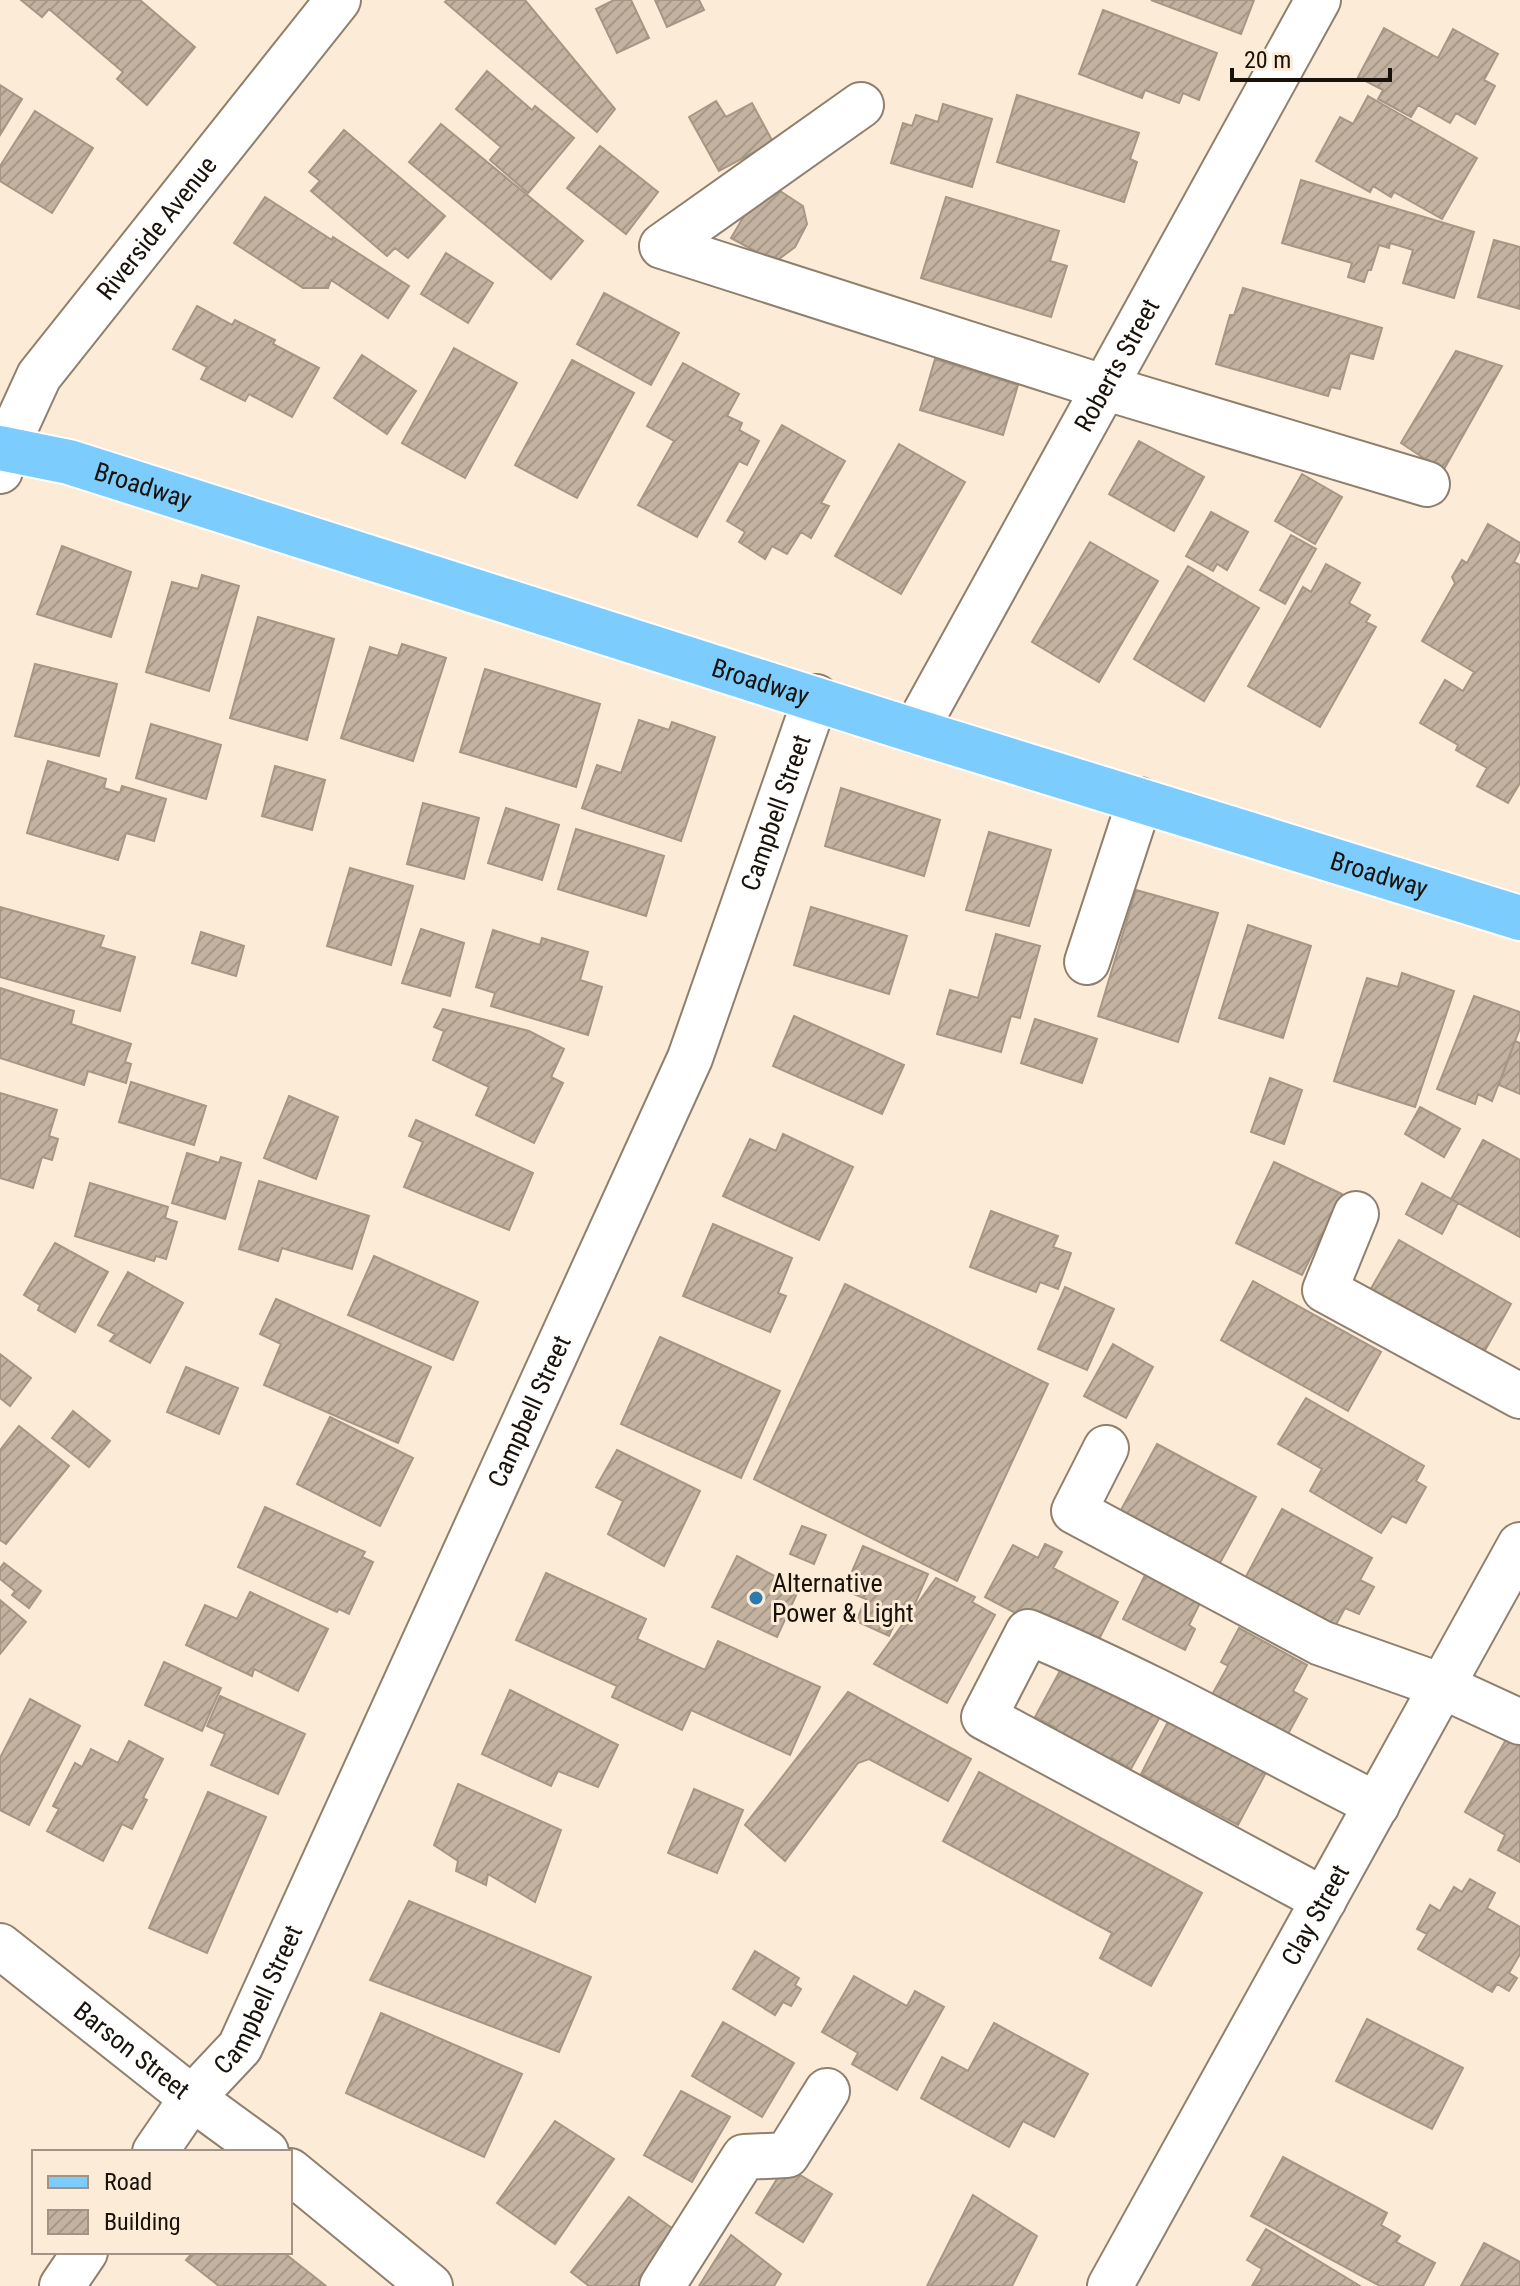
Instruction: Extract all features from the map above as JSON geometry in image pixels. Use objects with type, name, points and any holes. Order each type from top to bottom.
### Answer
[{"type":"main road","name":"Broadway","points":[[2,456],[69,462],[816,697],[915,731],[1520,918]]},
{"type":"street","name":"Riverside Avenue","points":[[2,456],[39,376],[338,0]]},
{"type":"street","name":"Roberts Street","points":[[915,731],[1318,0]]},
{"type":"street","points":[[861,105],[662,246],[1103,387],[1427,484]]},
{"type":"street","name":"Campbell Street","points":[[192,2098],[240,2047],[690,1058],[816,697]]},
{"type":"street","points":[[1087,962],[1140,800]]},
{"type":"street","points":[[1356,1214],[1325,1290],[1520,1396]]},
{"type":"street","points":[[1106,1448],[1074,1511],[1321,1643],[1442,1686],[1520,1722]]},
{"type":"street","name":"Clay Street","points":[[1110,2286],[1520,1545]]},
{"type":"street","points":[[1324,1900],[984,1717],[1028,1632],[1184,1705],[1377,1805]]},
{"type":"street","name":"Barson Street","points":[[0,1946],[192,2098],[263,2150]]},
{"type":"street","points":[[662,2286],[744,2157],[787,2155],[827,2091]]},
{"type":"street","points":[[156,2150],[192,2098]]},
{"type":"street","points":[[292,2173],[430,2286]]},
{"type":"street","points":[[62,2286],[84,2254]]},
{"type":"building","points":[[21,0],[140,0],[195,47],[147,105],[117,79],[123,72],[49,9],[42,17]]},
{"type":"building","points":[[525,0],[615,109],[597,132],[445,2]]},
{"type":"building","points":[[614,0],[631,0],[649,38],[617,53],[596,9]]},
{"type":"building","points":[[655,0],[699,0],[704,10],[667,27]]},
{"type":"building","points":[[1151,0],[1254,0],[1241,34]]},
{"type":"building","points":[[1103,10],[1217,53],[1199,100],[1183,93],[1179,103],[1145,90],[1142,98],[1079,74]]},
{"type":"building","points":[[1384,28],[1438,58],[1453,29],[1498,54],[1484,80],[1495,86],[1475,124],[1456,113],[1450,123],[1418,105],[1411,117],[1378,99],[1383,90],[1358,77]]},
{"type":"building","points":[[487,71],[532,110],[535,106],[574,138],[528,193],[490,160],[501,147],[456,109]]},
{"type":"building","points":[[0,85],[22,99],[0,135]]},
{"type":"building","points":[[1017,95],[1139,133],[1130,159],[1137,162],[1124,202],[997,162]]},
{"type":"building","points":[[1368,96],[1477,158],[1442,219],[1394,192],[1391,197],[1373,186],[1370,192],[1316,161],[1340,117],[1353,124]]},
{"type":"building","points":[[716,101],[726,117],[752,103],[773,142],[719,171],[689,117]]},
{"type":"building","points":[[943,104],[992,119],[972,187],[891,163],[903,123],[912,126],[916,115],[938,122]]},
{"type":"building","points":[[35,111],[93,148],[52,213],[0,181],[0,166]]},
{"type":"building","points":[[441,124],[583,241],[551,279],[409,162]]},
{"type":"building","points":[[344,130],[445,216],[408,258],[395,248],[387,256],[311,191],[320,181],[309,172]]},
{"type":"building","points":[[600,146],[658,192],[626,234],[567,188]]},
{"type":"building","points":[[1301,180],[1474,232],[1454,298],[1403,283],[1413,250],[1390,243],[1389,248],[1379,245],[1364,282],[1348,277],[1352,263],[1282,243]]},
{"type":"building","points":[[774,187],[803,206],[807,224],[795,247],[775,262],[731,238],[757,194]]},
{"type":"building","points":[[265,197],[409,286],[388,318],[331,280],[328,288],[303,288],[234,243]]},
{"type":"building","points":[[946,197],[1059,231],[1050,261],[1067,266],[1051,317],[921,278]]},
{"type":"building","points":[[1494,240],[1520,247],[1520,309],[1478,297]]},
{"type":"building","points":[[446,253],[493,283],[468,323],[421,294]]},
{"type":"building","points":[[1243,288],[1382,328],[1373,359],[1350,353],[1340,389],[1331,387],[1328,396],[1216,364],[1230,315],[1234,315]]},
{"type":"building","points":[[604,293],[679,333],[651,385],[577,344]]},
{"type":"building","points":[[197,306],[232,325],[235,320],[275,340],[273,344],[319,368],[292,417],[249,394],[245,401],[201,379],[207,367],[173,349]]},
{"type":"building","points":[[454,348],[517,383],[465,478],[402,443]]},
{"type":"building","points":[[1456,351],[1502,366],[1443,471],[1401,443]]},
{"type":"building","points":[[362,355],[416,391],[387,434],[334,398]]},
{"type":"building","points":[[935,359],[1018,385],[1003,435],[920,410]]},
{"type":"building","points":[[572,360],[634,393],[577,498],[515,465]]},
{"type":"building","points":[[683,363],[739,394],[727,416],[742,423],[739,430],[759,441],[747,465],[739,461],[697,537],[638,505],[674,441],[647,426]]},
{"type":"building","points":[[782,425],[845,461],[821,503],[829,506],[811,538],[801,532],[787,554],[772,546],[765,559],[739,542],[745,532],[727,521]]},
{"type":"building","points":[[1139,441],[1204,477],[1174,531],[1109,494]]},
{"type":"building","points":[[899,444],[965,482],[901,594],[835,556]]},
{"type":"building","points":[[1302,474],[1342,497],[1315,544],[1275,521]]},
{"type":"building","points":[[1211,512],[1248,532],[1227,570],[1217,564],[1213,571],[1186,556]]},
{"type":"building","points":[[1488,524],[1520,543],[1514,562],[1520,565],[1520,783],[1508,803],[1477,786],[1487,768],[1456,750],[1458,745],[1420,723],[1445,680],[1463,691],[1474,672],[1422,641],[1455,583],[1452,577],[1462,560],[1467,563]]},
{"type":"building","points":[[1291,535],[1316,549],[1285,604],[1260,590]]},
{"type":"building","points":[[1090,542],[1158,581],[1099,682],[1032,642]]},
{"type":"building","points":[[62,546],[131,572],[111,637],[37,614]]},
{"type":"building","points":[[1326,564],[1360,583],[1349,603],[1370,615],[1366,622],[1376,627],[1320,727],[1248,686],[1303,587],[1311,592]]},
{"type":"building","points":[[1188,566],[1259,608],[1204,701],[1134,659]]},
{"type":"building","points":[[202,575],[239,586],[209,691],[146,672],[172,582],[198,589]]},
{"type":"building","points":[[258,617],[334,639],[307,740],[230,718]]},
{"type":"building","points":[[402,644],[446,658],[413,761],[341,738],[370,647],[398,656]]},
{"type":"building","points":[[35,664],[117,684],[99,756],[15,736]]},
{"type":"building","points":[[485,669],[600,704],[576,787],[460,752]]},
{"type":"building","points":[[639,720],[669,730],[672,722],[715,737],[681,841],[582,808],[597,765],[621,773]]},
{"type":"building","points":[[151,724],[221,745],[206,799],[136,778]]},
{"type":"building","points":[[48,761],[106,779],[104,788],[120,793],[122,786],[166,799],[154,841],[126,833],[118,860],[27,833]]},
{"type":"building","points":[[275,766],[325,780],[312,830],[262,816]]},
{"type":"building","points":[[841,788],[940,820],[924,876],[825,846]]},
{"type":"building","points":[[423,803],[479,818],[464,879],[407,864]]},
{"type":"building","points":[[506,808],[559,825],[542,880],[488,863]]},
{"type":"building","points":[[576,829],[664,856],[646,916],[558,889]]},
{"type":"building","points":[[989,832],[1051,850],[1029,926],[966,910]]},
{"type":"building","points":[[350,868],[413,886],[391,965],[327,946]]},
{"type":"building","points":[[1136,890],[1218,913],[1178,1042],[1098,1016]]},
{"type":"building","points":[[0,907],[104,936],[100,947],[135,957],[120,1011],[0,977]]},
{"type":"building","points":[[811,907],[907,936],[889,994],[794,965]]},
{"type":"building","points":[[1248,925],[1311,946],[1283,1038],[1219,1018]]},
{"type":"building","points":[[421,929],[464,943],[450,996],[402,983]]},
{"type":"building","points":[[493,930],[540,945],[542,938],[588,952],[580,980],[602,987],[588,1035],[491,1006],[495,993],[476,987]]},
{"type":"building","points":[[201,932],[244,946],[236,976],[192,963]]},
{"type":"building","points":[[996,934],[1040,946],[1020,1018],[1011,1016],[1001,1052],[937,1034],[950,990],[978,998]]},
{"type":"building","points":[[1402,973],[1454,991],[1415,1107],[1334,1081],[1367,978],[1398,987]]},
{"type":"building","points":[[0,988],[74,1011],[71,1024],[131,1044],[125,1062],[131,1064],[126,1083],[88,1071],[84,1085],[0,1058]]},
{"type":"building","points":[[1474,996],[1520,1012],[1520,1028],[1492,1101],[1478,1094],[1475,1104],[1437,1089]]},
{"type":"building","points":[[443,1009],[529,1031],[564,1049],[551,1077],[563,1083],[534,1143],[476,1115],[489,1087],[433,1060],[444,1031],[434,1027]]},
{"type":"building","points":[[794,1016],[904,1065],[882,1114],[773,1066]]},
{"type":"building","points":[[1035,1019],[1097,1039],[1082,1083],[1021,1063]]},
{"type":"building","points":[[1515,1041],[1520,1043],[1520,1094],[1499,1085]]},
{"type":"building","points":[[1270,1078],[1302,1090],[1284,1144],[1251,1132]]},
{"type":"building","points":[[131,1082],[206,1106],[194,1145],[119,1122]]},
{"type":"building","points":[[0,1093],[57,1110],[49,1136],[58,1139],[52,1160],[42,1157],[33,1188],[0,1178]]},
{"type":"building","points":[[289,1096],[338,1117],[316,1179],[264,1158]]},
{"type":"building","points":[[1420,1107],[1460,1129],[1444,1157],[1405,1134]]},
{"type":"building","points":[[416,1120],[533,1173],[509,1230],[404,1187],[423,1142],[409,1136]]},
{"type":"building","points":[[783,1134],[853,1167],[819,1240],[723,1196],[750,1139],[776,1151]]},
{"type":"building","points":[[1483,1140],[1520,1160],[1520,1237],[1451,1199]]},
{"type":"building","points":[[187,1153],[219,1163],[221,1157],[241,1163],[225,1219],[172,1203]]},
{"type":"building","points":[[1274,1162],[1342,1194],[1302,1275],[1236,1243]]},
{"type":"building","points":[[259,1181],[369,1216],[352,1269],[282,1248],[278,1261],[239,1249]]},
{"type":"building","points":[[90,1183],[168,1207],[165,1218],[177,1222],[166,1259],[156,1256],[154,1261],[75,1236]]},
{"type":"building","points":[[1422,1183],[1458,1203],[1442,1234],[1406,1214]]},
{"type":"building","points":[[991,1211],[1058,1236],[1053,1247],[1071,1253],[1058,1289],[1040,1282],[1036,1292],[970,1267]]},
{"type":"building","points":[[713,1224],[792,1258],[778,1293],[786,1296],[770,1332],[683,1296]]},
{"type":"building","points":[[1399,1240],[1511,1304],[1478,1363],[1365,1299]]},
{"type":"building","points":[[55,1243],[108,1272],[75,1332],[38,1310],[40,1305],[24,1295]]},
{"type":"building","points":[[374,1256],[478,1302],[453,1360],[348,1315]]},
{"type":"building","points":[[128,1272],[183,1303],[150,1363],[110,1341],[115,1334],[98,1325]]},
{"type":"building","points":[[1253,1281],[1381,1352],[1348,1411],[1221,1340]]},
{"type":"building","points":[[845,1284],[1048,1384],[957,1581],[754,1479]]},
{"type":"building","points":[[1065,1287],[1114,1309],[1087,1370],[1038,1349]]},
{"type":"building","points":[[276,1299],[431,1367],[398,1443],[264,1385],[281,1344],[260,1334]]},
{"type":"building","points":[[660,1337],[780,1391],[741,1478],[621,1424]]},
{"type":"building","points":[[1113,1344],[1153,1367],[1126,1418],[1084,1396]]},
{"type":"building","points":[[0,1354],[31,1378],[10,1406],[0,1398]]},
{"type":"building","points":[[186,1367],[238,1388],[219,1434],[167,1412]]},
{"type":"building","points":[[1306,1398],[1424,1466],[1416,1481],[1426,1487],[1406,1523],[1392,1516],[1381,1533],[1310,1491],[1322,1469],[1278,1444]]},
{"type":"building","points":[[73,1411],[110,1441],[89,1467],[52,1438]]},
{"type":"building","points":[[330,1417],[413,1458],[380,1526],[297,1484]]},
{"type":"building","points":[[19,1426],[69,1466],[6,1544],[0,1540],[0,1450]]},
{"type":"building","points":[[1157,1444],[1256,1497],[1215,1572],[1116,1519]]},
{"type":"building","points":[[617,1450],[700,1491],[664,1566],[608,1534],[623,1501],[596,1487]]},
{"type":"building","points":[[265,1507],[365,1552],[362,1557],[373,1562],[349,1614],[339,1609],[337,1612],[238,1567]]},
{"type":"building","points":[[1282,1509],[1372,1558],[1360,1580],[1374,1587],[1359,1614],[1345,1608],[1332,1632],[1243,1582]]},
{"type":"building","points":[[802,1526],[826,1535],[814,1564],[790,1554]]},
{"type":"building","points":[[1045,1544],[1062,1552],[1053,1568],[1118,1602],[1092,1653],[985,1597],[1013,1545],[1038,1558]]},
{"type":"building","points":[[863,1546],[928,1574],[910,1615],[900,1611],[889,1636],[856,1621],[866,1599],[844,1590]]},
{"type":"building","name":"Alternative Power & Light","points":[[737,1556],[799,1589],[777,1637],[712,1607]]},
{"type":"building","points":[[4,1563],[41,1591],[29,1608],[12,1595],[15,1591],[0,1579],[0,1568]]},
{"type":"building","points":[[546,1573],[646,1619],[637,1639],[705,1670],[718,1641],[820,1687],[790,1755],[691,1710],[682,1730],[612,1697],[617,1686],[516,1640]]},
{"type":"building","points":[[1145,1575],[1200,1603],[1189,1625],[1195,1629],[1185,1650],[1123,1619]]},
{"type":"building","points":[[936,1578],[975,1597],[972,1602],[995,1615],[947,1703],[874,1664]]},
{"type":"building","points":[[250,1592],[328,1629],[298,1691],[254,1669],[252,1676],[186,1645],[205,1605],[237,1619]]},
{"type":"building","points":[[0,1600],[26,1622],[0,1654]]},
{"type":"building","points":[[1239,1628],[1307,1665],[1293,1691],[1307,1699],[1288,1734],[1209,1700],[1228,1666],[1221,1662]]},
{"type":"building","points":[[1068,1656],[1165,1708],[1131,1769],[1112,1758],[1106,1761],[1035,1717]]},
{"type":"building","points":[[164,1662],[221,1688],[202,1731],[145,1705]]},
{"type":"building","points":[[510,1690],[618,1745],[598,1787],[558,1771],[551,1786],[482,1754]]},
{"type":"building","points":[[848,1692],[971,1759],[948,1801],[869,1759],[858,1763],[785,1861],[745,1825]]},
{"type":"building","points":[[220,1696],[305,1734],[278,1794],[211,1765],[225,1734],[207,1726]]},
{"type":"building","points":[[30,1699],[80,1726],[29,1825],[0,1810],[0,1758]]},
{"type":"building","points":[[1173,1712],[1271,1763],[1238,1825],[1141,1774]]},
{"type":"building","points":[[1508,1736],[1520,1743],[1520,1862],[1498,1850],[1505,1835],[1465,1812]]},
{"type":"building","points":[[129,1741],[163,1759],[143,1798],[147,1800],[132,1829],[122,1824],[103,1861],[47,1831],[59,1809],[53,1806],[75,1763],[82,1767],[91,1749],[118,1763]]},
{"type":"building","points":[[979,1772],[1202,1893],[1151,1986],[1100,1958],[1112,1933],[943,1841]]},
{"type":"building","points":[[458,1784],[561,1830],[535,1902],[488,1874],[486,1885],[456,1871],[458,1861],[434,1845]]},
{"type":"building","points":[[694,1789],[743,1810],[717,1873],[668,1853]]},
{"type":"building","points":[[208,1792],[266,1817],[207,1953],[149,1928]]},
{"type":"building","points":[[1470,1879],[1495,1893],[1487,1908],[1520,1927],[1520,1954],[1509,1973],[1517,1978],[1509,1991],[1497,1984],[1492,1992],[1418,1949],[1427,1934],[1417,1929],[1430,1905],[1440,1911],[1454,1887],[1462,1892]]},
{"type":"building","points":[[409,1901],[591,1977],[559,2052],[370,1980]]},
{"type":"building","points":[[755,1951],[799,1978],[795,1985],[801,1989],[791,2006],[783,2002],[775,2015],[733,1989]]},
{"type":"building","points":[[854,1976],[907,2006],[915,1991],[944,2007],[897,2090],[852,2064],[858,2053],[822,2032]]},
{"type":"building","points":[[381,2013],[522,2074],[484,2157],[346,2093]]},
{"type":"building","points":[[1367,2019],[1463,2068],[1432,2129],[1336,2081]]},
{"type":"building","points":[[723,2022],[794,2063],[762,2117],[692,2076]]},
{"type":"building","points":[[994,2023],[1088,2074],[1054,2137],[1023,2121],[1009,2147],[921,2098],[942,2057],[968,2071]]},
{"type":"building","points":[[681,2091],[730,2117],[692,2182],[644,2155]]},
{"type":"building","points":[[555,2121],[614,2159],[555,2244],[497,2203]]},
{"type":"building","points":[[1283,2157],[1387,2213],[1381,2225],[1400,2236],[1396,2242],[1435,2263],[1423,2286],[1380,2286],[1251,2216]]},
{"type":"building","points":[[785,2166],[832,2194],[803,2242],[756,2213]]},
{"type":"building","points":[[973,2195],[1037,2236],[1012,2286],[927,2286]]},
{"type":"building","points":[[629,2197],[680,2234],[645,2286],[589,2286],[571,2272]]},
{"type":"building","points":[[1266,2229],[1360,2286],[1252,2286],[1262,2269],[1247,2260]]},
{"type":"building","points":[[731,2235],[781,2274],[774,2286],[699,2286]]},
{"type":"building","points":[[1484,2243],[1520,2262],[1520,2286],[1461,2286]]},
{"type":"building","points":[[191,2254],[286,2254],[326,2286],[219,2286],[186,2260]]},
{"type":"place","name":"Alternative Power & Light","points":[[756,1598]]}]
